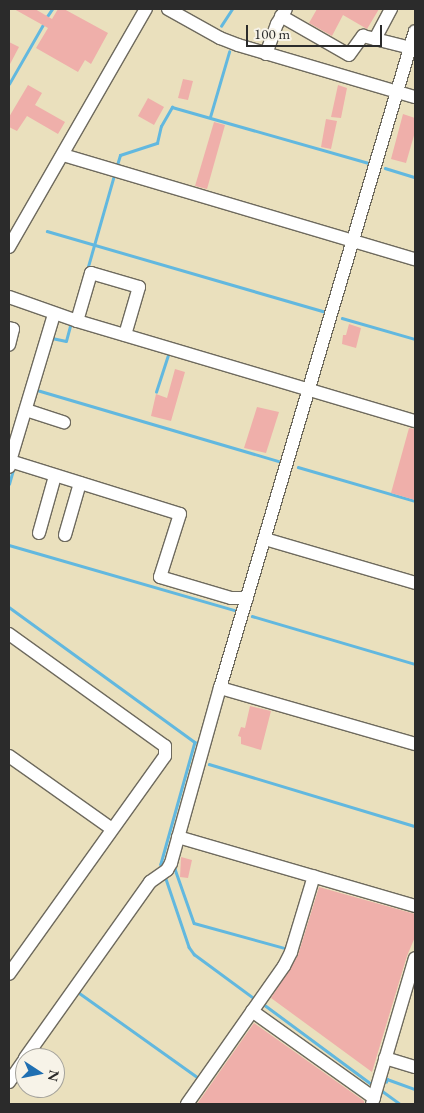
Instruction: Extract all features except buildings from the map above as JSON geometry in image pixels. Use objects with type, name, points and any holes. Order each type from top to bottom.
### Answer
[{"type":"street","points":[[9,247],[146,9]]},
{"type":"street","points":[[168,9],[220,38],[266,54],[415,97]]},
{"type":"street","points":[[375,39],[391,9]]},
{"type":"street","points":[[266,54],[283,13],[349,55],[363,36],[410,48]]},
{"type":"street","points":[[32,1048],[150,882],[162,872],[178,837],[220,688],[354,242],[415,31]]},
{"type":"street","points":[[63,154],[415,260]]},
{"type":"street","points":[[77,321],[91,273],[131,284],[139,287],[125,335]]},
{"type":"street","points":[[9,297],[54,314],[415,421]]},
{"type":"street","points":[[54,314],[9,464],[80,483],[180,514],[160,577],[231,598],[247,598]]},
{"type":"street","points":[[9,328],[13,329],[9,345]]},
{"type":"street","points":[[26,410],[64,422]]},
{"type":"street","points":[[40,532],[55,476]]},
{"type":"street","points":[[65,535],[80,483]]},
{"type":"street","points":[[264,539],[415,583]]},
{"type":"street","points":[[9,634],[165,746],[165,756],[9,974]]},
{"type":"street","points":[[220,688],[415,744]]},
{"type":"street","points":[[9,756],[112,829]]},
{"type":"street","points":[[178,837],[415,906]]},
{"type":"street","points":[[187,1104],[284,966],[291,952],[314,876]]},
{"type":"street","points":[[256,1005],[374,1099],[415,958]]},
{"type":"street","points":[[385,1058],[415,1068]]},
{"type":"waterway","points":[[46,18],[52,9]]},
{"type":"waterway","points":[[221,26],[232,9]]},
{"type":"waterway","points":[[9,84],[44,23]]},
{"type":"waterway","points":[[210,117],[229,52]]},
{"type":"waterway","points":[[117,165],[120,155],[157,143],[161,126],[172,107],[369,163]]},
{"type":"waterway","points":[[385,168],[415,177]]},
{"type":"waterway","points":[[87,270],[114,175]]},
{"type":"waterway","points":[[47,231],[325,312]]},
{"type":"waterway","points":[[342,318],[415,339]]},
{"type":"waterway","points":[[52,338],[66,341],[70,326]]},
{"type":"waterway","points":[[156,392],[168,355]]},
{"type":"waterway","points":[[37,390],[282,462]]},
{"type":"waterway","points":[[298,467],[415,501]]},
{"type":"waterway","points":[[9,484],[13,470]]},
{"type":"waterway","points":[[9,545],[238,611]]},
{"type":"waterway","points":[[9,607],[195,742],[161,864],[162,868]]},
{"type":"waterway","points":[[252,616],[415,664]]},
{"type":"waterway","points":[[209,764],[415,826]]},
{"type":"waterway","points":[[176,864],[175,869],[194,923],[285,948]]},
{"type":"waterway","points":[[165,876],[189,947],[194,954],[255,999]]},
{"type":"waterway","points":[[78,992],[197,1077]]},
{"type":"waterway","points":[[262,1003],[374,1086]]},
{"type":"waterway","points":[[386,1082],[387,1079],[415,1089]]},
{"type":"waterway","points":[[381,1090],[400,1104]]}]
